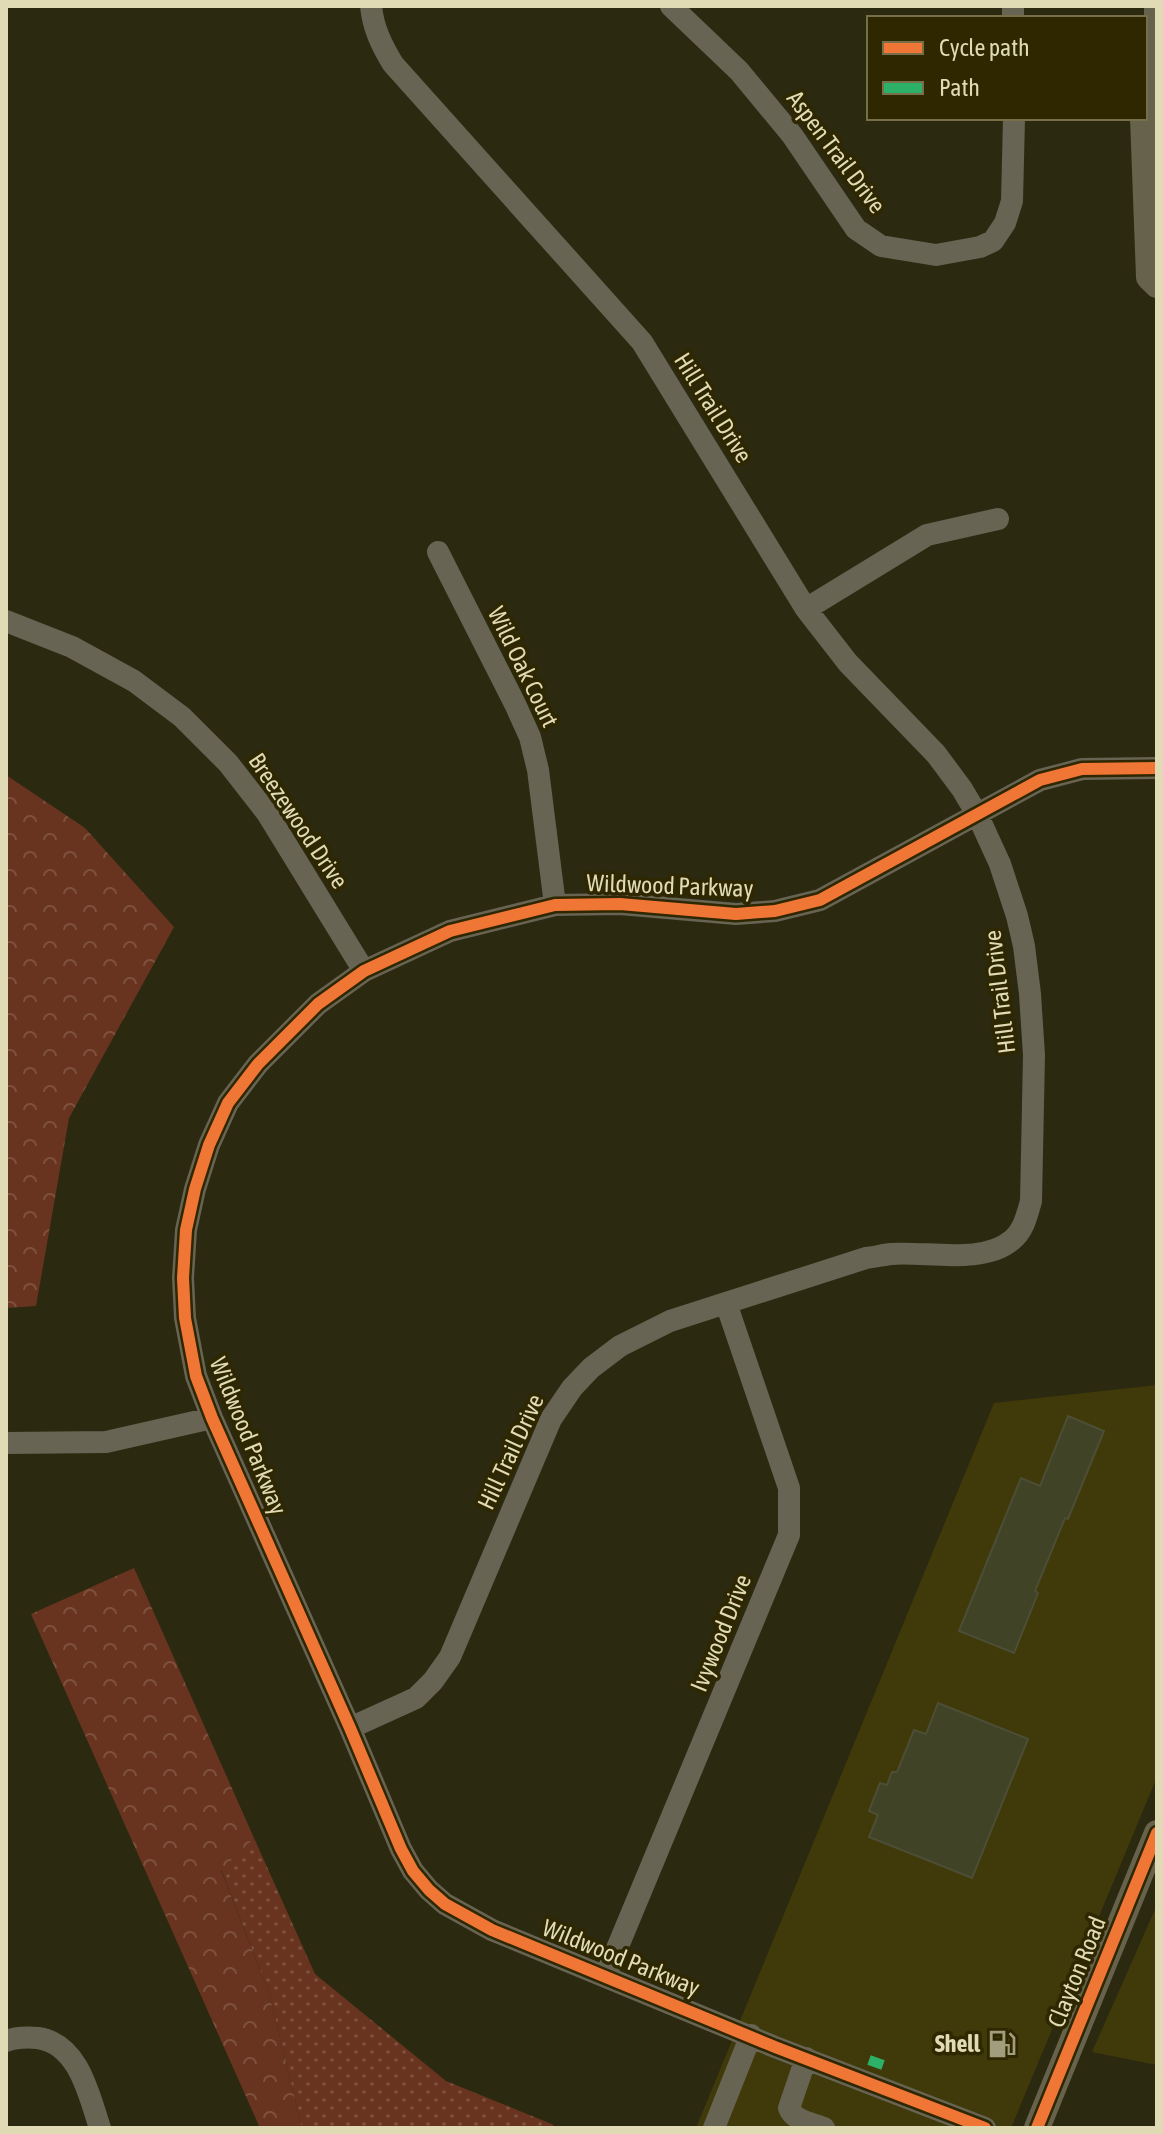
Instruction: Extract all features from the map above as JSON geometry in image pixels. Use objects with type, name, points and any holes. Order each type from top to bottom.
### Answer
[{"type":"main road","points":[[1157,6],[1157,164]]},
{"type":"main road","points":[[1143,120],[1149,277],[1157,285]]},
{"type":"main road","name":"Clayton Road","points":[[1037,2128],[1157,1833]]},
{"type":"street","name":"Hill Trail Drive","points":[[350,1728],[416,1698],[450,1657],[551,1419],[572,1388],[591,1368],[620,1346],[670,1321],[866,1258],[892,1254],[975,1254],[996,1249],[1013,1240],[1025,1222],[1031,1201],[1034,1055],[1030,994],[1017,916],[1000,864],[962,789],[936,754],[848,663],[806,609],[642,342],[393,64],[380,43],[371,6]]},
{"type":"street","name":"Aspen Trail Drive","points":[[671,6],[739,71],[792,135],[856,229],[881,246],[936,255],[980,247],[993,241],[1005,223],[1012,201],[1014,120]]},
{"type":"street","points":[[806,609],[927,535],[998,519]]},
{"type":"street","name":"Wild Oak Court","points":[[438,552],[530,737],[538,770],[555,905]]},
{"type":"street","name":"Breezewood Drive","points":[[6,621],[72,647],[134,681],[182,717],[228,763],[267,813],[364,971]]},
{"type":"street","name":"Wildwood Parkway","points":[[982,2127],[492,1930],[445,1904],[429,1890],[413,1871],[401,1849],[196,1376],[185,1318],[183,1278],[186,1230],[209,1145],[228,1103],[258,1064],[318,1004],[364,971],[450,931],[555,905],[620,904],[736,914],[775,911],[820,900],[1040,780],[1082,769],[1157,768]]},
{"type":"street","name":"Ivywood Drive","points":[[606,1975],[789,1535],[789,1488],[726,1303]]},
{"type":"street","points":[[6,1443],[106,1442],[212,1418]]},
{"type":"street","points":[[714,2128],[751,2035]]},
{"type":"street","points":[[6,2041],[27,2037],[43,2039],[69,2055],[81,2075],[100,2128]]},
{"type":"street","points":[[806,2058],[790,2112],[824,2128]]},
{"type":"shaded area","points":[[1157,1385],[1157,1777],[1011,2128],[696,2128],[994,1403]]},
{"type":"shaded area","points":[[1157,1905],[1157,2065],[1092,2052]]},
{"type":"green space","points":[[6,775],[85,828],[174,927],[69,1118],[36,1306],[6,1308]]},
{"type":"green space","points":[[134,1568],[254,1838],[221,1870],[269,1993],[302,2128],[260,2128],[31,1614]]},
{"type":"green space","points":[[254,1838],[315,1974],[446,2081],[554,2125],[549,2128],[302,2128],[269,1993],[221,1869]]},
{"type":"building","points":[[1068,1416],[1104,1431],[1035,1591],[1038,1593],[1014,1653],[959,1631],[1021,1478],[1040,1486]]},
{"type":"building","points":[[938,1703],[1028,1739],[972,1878],[869,1837],[878,1815],[869,1811],[880,1783],[887,1785],[892,1772],[897,1772],[914,1730],[926,1734]]},
{"type":"marked path","points":[[869,2060],[883,2065]]},
{"type":"cycle path","points":[[985,2128],[775,2047],[492,1930],[445,1904],[429,1890],[413,1871],[401,1849],[196,1376],[185,1318],[183,1278],[186,1230],[209,1145],[228,1103],[258,1064],[318,1004],[364,971],[450,931],[555,905],[620,904],[736,914],[775,911],[820,900],[1040,780],[1082,769],[1157,768]]},
{"type":"cycle path","points":[[1037,2128],[1157,1833]]},
{"type":"place","name":"Shell","points":[[1002,2044]]}]
